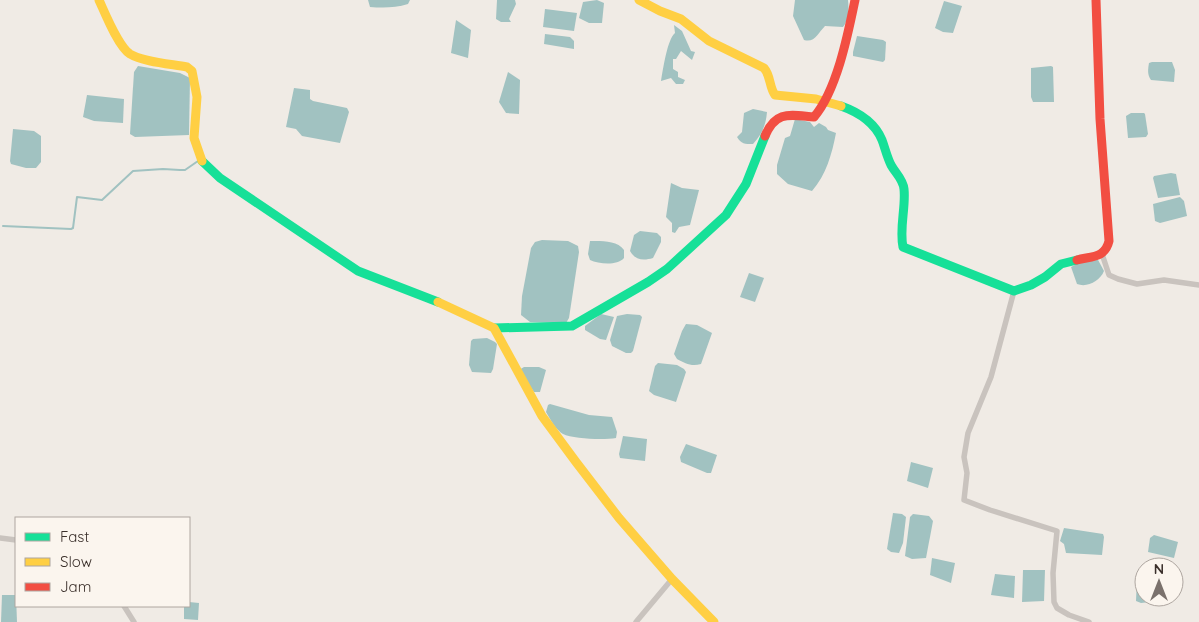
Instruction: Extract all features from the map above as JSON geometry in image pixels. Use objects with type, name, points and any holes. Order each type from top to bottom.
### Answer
[{"type":"street","points":[[99,0],[113,30],[129,53],[141,58],[187,66],[192,71],[197,97],[194,138],[202,161],[220,178],[358,271],[452,308],[494,328],[572,326],[667,269],[726,215],[746,184],[768,130],[778,117],[786,115],[814,117],[820,111],[825,101],[851,19],[855,0]]},
{"type":"street","points":[[639,0],[681,19],[709,41],[764,68],[770,76],[771,90],[775,95],[825,101],[856,113],[873,127],[882,140],[891,165],[901,178],[904,186],[905,206],[901,241],[904,249],[1014,291],[1031,285],[1061,264],[1102,254],[1109,241],[1100,119],[1096,0]]},
{"type":"street","points":[[1102,254],[1109,274],[1118,279],[1137,284],[1164,280],[1199,284]]},
{"type":"street","points":[[1014,291],[991,377],[968,433],[964,457],[967,473],[964,500],[1057,531],[1053,573],[1054,602],[1057,608],[1069,615],[1089,622]]},
{"type":"street","points":[[494,328],[542,416],[619,518],[672,579],[714,622]]},
{"type":"street","points":[[0,538],[15,540]]},
{"type":"street","points":[[636,622],[672,579]]},
{"type":"street","points":[[125,607],[134,622]]},
{"type":"water","points":[[368,0],[410,0],[408,4],[384,8],[370,7]]},
{"type":"water","points":[[497,0],[515,0],[516,4],[509,19],[511,22],[501,22],[496,19]]},
{"type":"water","points":[[597,0],[604,3],[602,23],[589,23],[579,18],[583,2]]},
{"type":"water","points":[[795,0],[848,0],[846,21],[843,27],[825,26],[814,39],[804,40],[793,16]]},
{"type":"water","points":[[944,1],[962,6],[953,33],[943,32],[935,28]]},
{"type":"water","points":[[545,9],[577,13],[574,31],[543,27]]},
{"type":"water","points":[[456,20],[471,30],[468,58],[451,53]]},
{"type":"water","points":[[674,25],[682,31],[691,51],[695,52],[692,60],[681,51],[676,59],[673,59],[673,69],[678,72],[678,77],[685,80],[683,84],[676,84],[671,78],[661,81],[668,48],[675,33]]},
{"type":"water","points":[[545,34],[570,37],[574,41],[574,49],[544,44]]},
{"type":"water","points":[[857,36],[886,42],[885,60],[883,62],[853,56]]},
{"type":"water","points":[[1172,62],[1175,70],[1174,82],[1151,80],[1148,70],[1149,63]]},
{"type":"water","points":[[138,66],[180,73],[190,78],[189,135],[135,137],[130,134],[134,72]]},
{"type":"water","points":[[1053,67],[1054,102],[1033,102],[1031,97],[1031,68]]},
{"type":"water","points":[[508,72],[520,80],[519,114],[506,113],[499,102]]},
{"type":"water","points":[[294,88],[310,90],[310,99],[313,101],[347,108],[349,112],[340,143],[302,136],[296,129],[286,127]]},
{"type":"water","points":[[87,95],[124,99],[123,123],[94,121],[83,117]]},
{"type":"water","points":[[753,109],[767,112],[766,121],[761,133],[753,144],[745,144],[737,137],[742,132],[744,113]]},
{"type":"water","points":[[1131,113],[1145,114],[1148,134],[1146,137],[1128,138],[1126,116]]},
{"type":"water","points":[[795,119],[810,122],[814,127],[819,123],[836,133],[828,164],[812,191],[788,184],[777,174],[777,165],[785,138],[790,136]]},
{"type":"water","points":[[13,129],[34,131],[41,136],[41,162],[36,168],[26,168],[11,164]]},
{"type":"water","points":[[1176,174],[1180,195],[1158,198],[1154,176]]},
{"type":"water","points":[[671,183],[682,188],[699,190],[690,225],[679,227],[675,233],[672,232],[672,223],[666,217]]},
{"type":"water","points":[[1180,197],[1184,201],[1187,216],[1160,223],[1155,221],[1153,204]]},
{"type":"water","points":[[640,231],[657,233],[661,237],[661,242],[653,258],[640,259],[630,251],[634,235]]},
{"type":"water","points":[[542,240],[568,241],[578,246],[579,252],[569,318],[566,323],[530,322],[521,315],[522,296],[531,248],[535,242]]},
{"type":"water","points":[[590,241],[617,244],[624,250],[624,258],[621,261],[608,264],[590,260],[588,254]]},
{"type":"water","points":[[1097,258],[1104,271],[1102,275],[1096,281],[1089,284],[1077,284],[1071,267],[1083,261]]},
{"type":"water","points":[[749,273],[764,278],[755,302],[740,297]]},
{"type":"water","points":[[601,314],[614,317],[606,340],[600,339],[585,330],[585,326]]},
{"type":"water","points":[[627,314],[640,315],[642,317],[631,353],[626,353],[612,346],[610,340],[617,316]]},
{"type":"water","points":[[686,324],[697,325],[712,333],[701,364],[691,365],[685,363],[677,359],[674,354]]},
{"type":"water","points":[[487,338],[497,344],[493,369],[491,373],[472,372],[469,365],[471,341],[473,339]]},
{"type":"water","points":[[658,363],[677,365],[686,372],[676,402],[654,395],[649,391],[655,366]]},
{"type":"water","points":[[524,367],[539,367],[546,370],[540,392],[534,392],[519,370]]},
{"type":"water","points":[[550,404],[589,415],[612,417],[617,432],[616,438],[589,439],[563,434],[546,412]]},
{"type":"water","points":[[623,436],[647,439],[645,461],[620,458],[619,454]]},
{"type":"water","points":[[686,444],[717,455],[711,473],[681,462],[680,457]]},
{"type":"water","points":[[911,462],[933,468],[928,488],[907,481]]},
{"type":"water","points":[[893,513],[902,514],[906,517],[903,543],[899,553],[891,552],[887,549]]},
{"type":"water","points":[[913,514],[929,516],[933,521],[926,558],[912,559],[905,556],[910,517]]},
{"type":"water","points":[[1064,528],[1103,534],[1102,555],[1066,553],[1064,544],[1060,541]]},
{"type":"water","points":[[1154,535],[1178,542],[1174,557],[1148,552],[1150,538]]},
{"type":"water","points":[[932,558],[955,563],[951,583],[930,575]]},
{"type":"water","points":[[1023,570],[1045,570],[1044,601],[1022,602]]},
{"type":"water","points":[[995,574],[1015,576],[1014,598],[991,595]]},
{"type":"water","points":[[2,595],[15,595],[17,622],[1,622]]},
{"type":"water","points":[[190,602],[199,603],[198,620],[184,619],[184,607],[190,607]]},
{"type":"waterway","points":[[3,226],[71,229],[73,228],[77,197],[102,200],[133,171],[185,170],[198,161]]},
{"type":"traffic: fast","points":[[841,106],[854,111],[875,128],[882,140],[891,165],[902,182],[904,189],[903,247],[1014,291],[1031,285],[1045,277],[1061,264],[1077,260]]},
{"type":"traffic: fast","points":[[494,328],[572,326],[667,269],[726,215],[746,184],[765,136]]},
{"type":"traffic: fast","points":[[202,161],[220,178],[358,271],[438,302]]},
{"type":"traffic: slow","points":[[99,0],[116,37],[130,54],[150,61],[187,67],[192,71],[197,97],[194,138],[202,161]]},
{"type":"traffic: slow","points":[[639,0],[681,19],[709,41],[764,68],[775,95],[816,99],[841,106]]},
{"type":"traffic: slow","points":[[438,302],[494,328],[542,416],[576,462],[619,518],[672,579],[714,622]]},
{"type":"traffic: jam","points":[[765,136],[769,128],[779,118],[791,115],[814,117],[822,106],[840,61],[855,0]]},
{"type":"traffic: jam","points":[[1077,260],[1093,257],[1101,253],[1107,247],[1109,241],[1100,119],[1096,0]]}]
